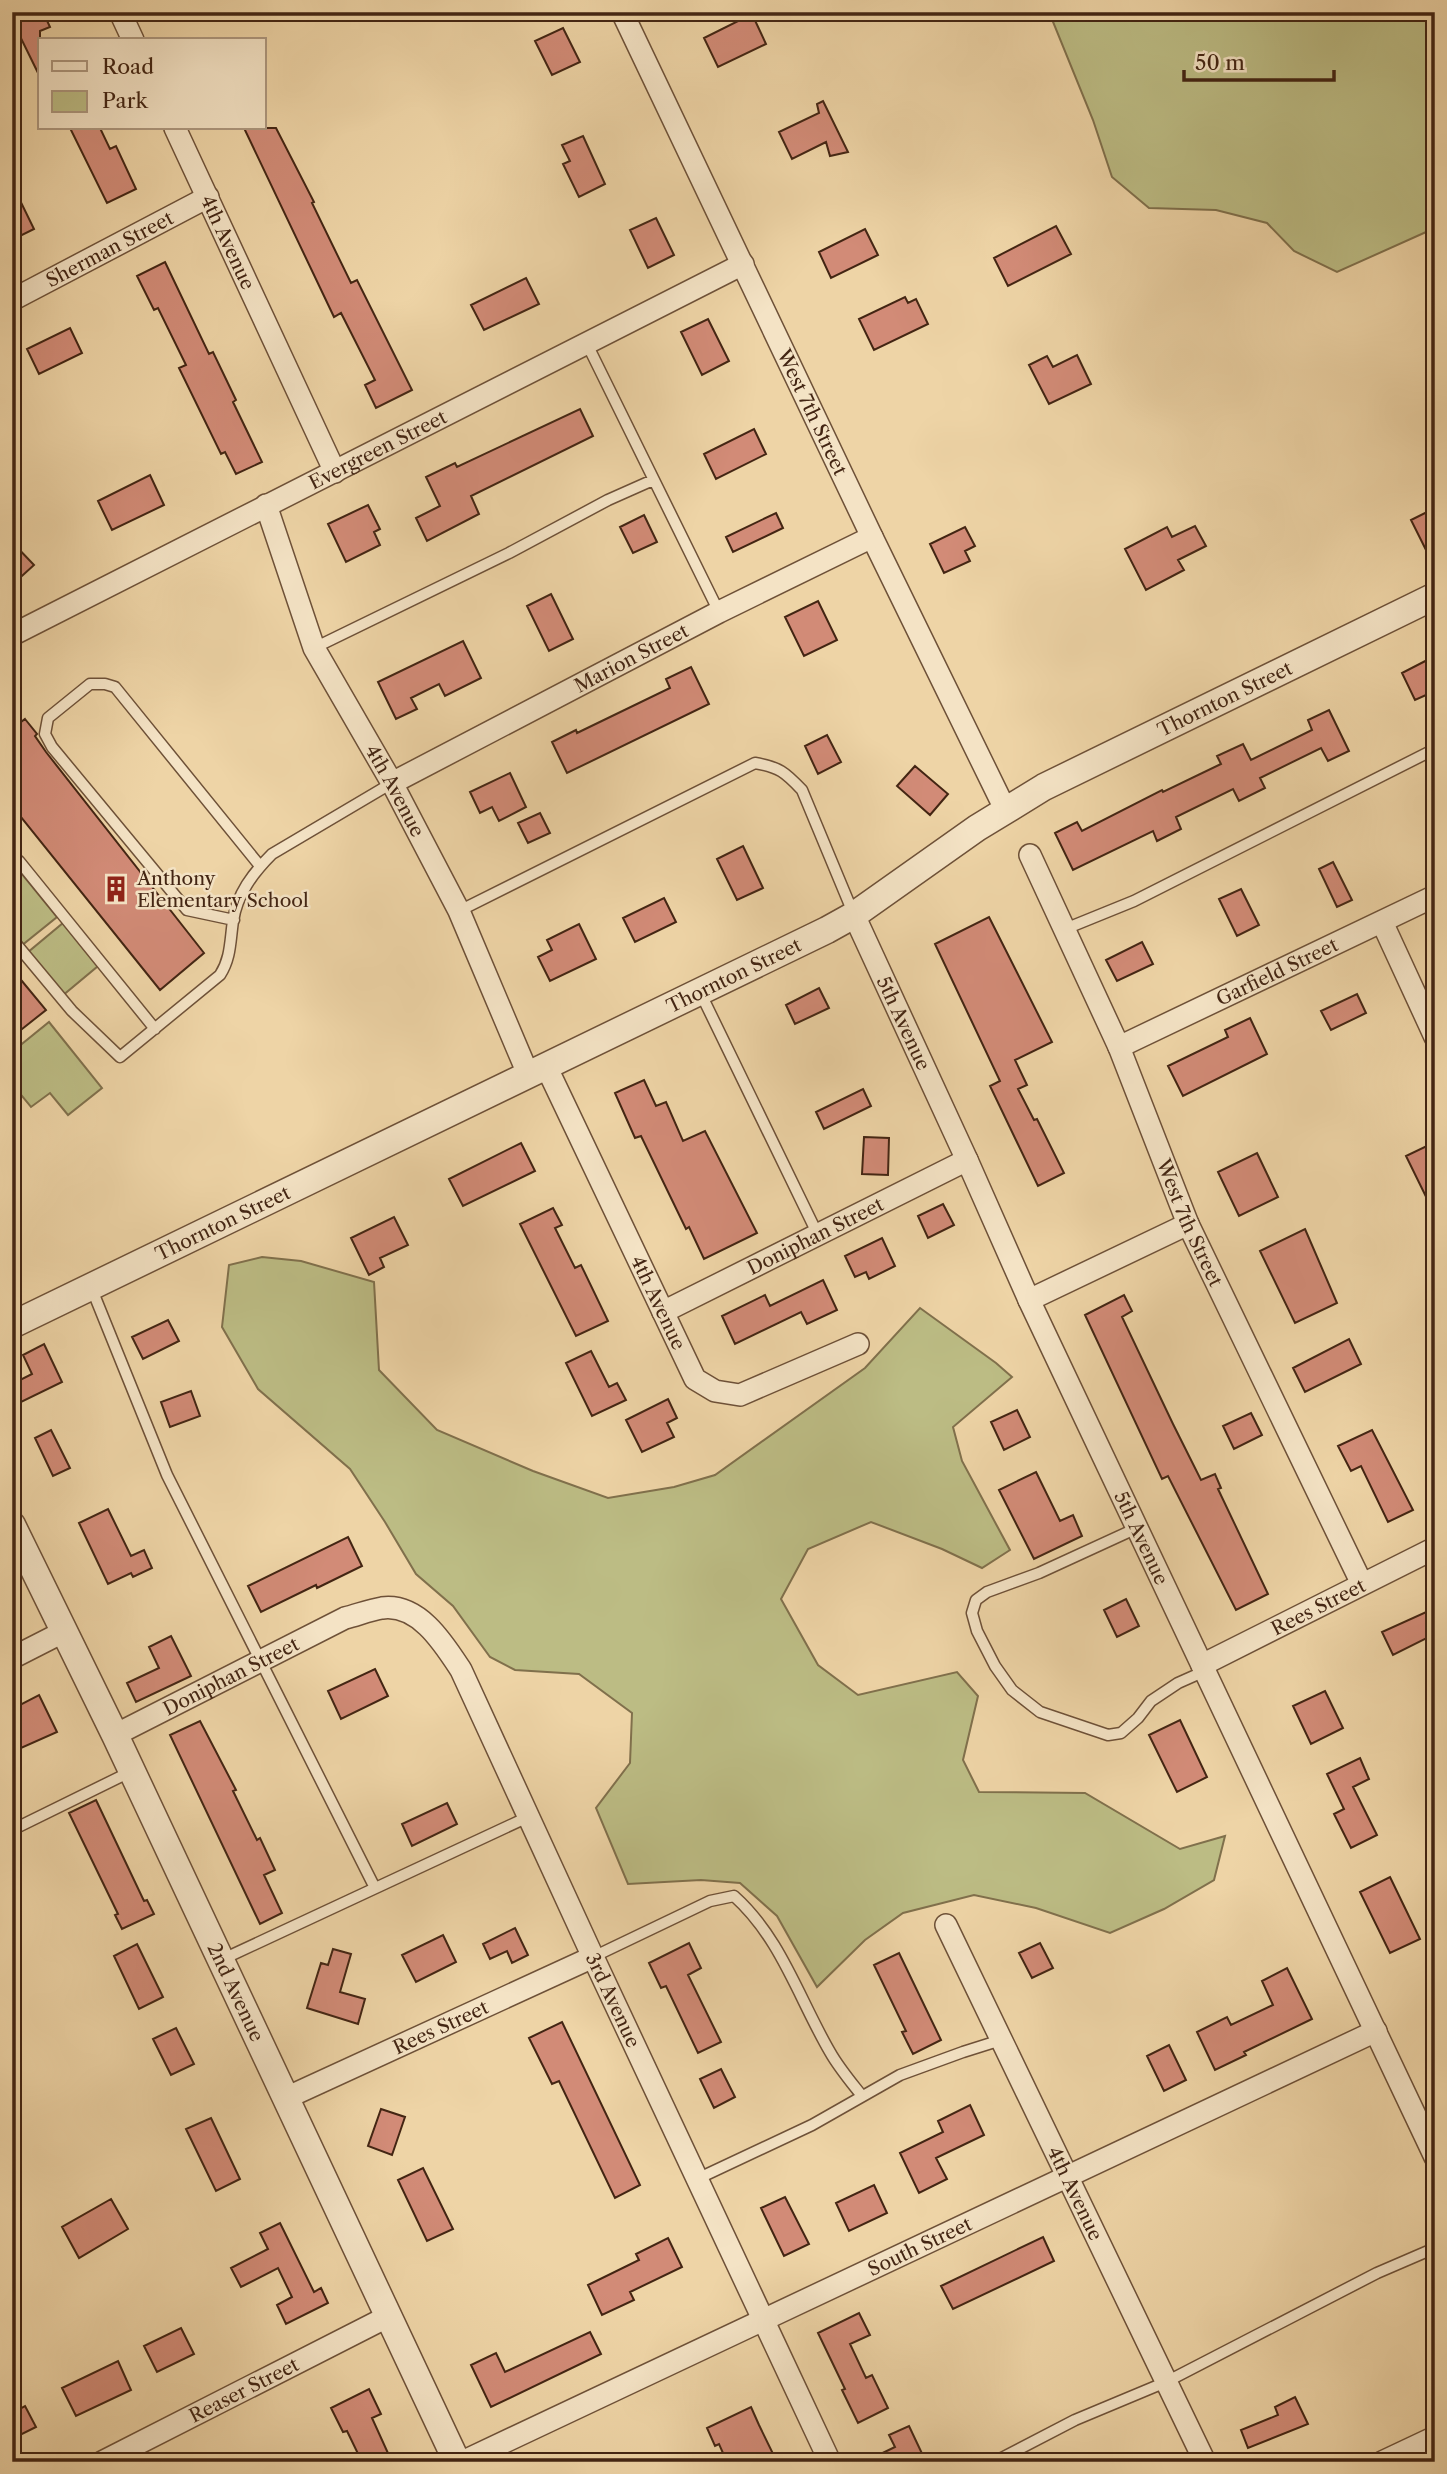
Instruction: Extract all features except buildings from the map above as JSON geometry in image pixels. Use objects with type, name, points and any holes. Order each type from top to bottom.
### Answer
[{"type":"street","points":[[120,12],[132,38]]},
{"type":"street","name":"West 7th Street","points":[[622,12],[1005,809]]},
{"type":"street","name":"4th Avenue","points":[[176,130],[335,472]]},
{"type":"street","name":"Sherman Street","points":[[12,300],[208,197]]},
{"type":"street","name":"Evergreen Street","points":[[12,635],[743,264]]},
{"type":"street","name":"4th Avenue","points":[[266,505],[314,648],[392,783],[459,911],[695,1379],[715,1391],[740,1395],[858,1344]]},
{"type":"street","name":"Marion Street","points":[[392,783],[719,612],[872,537]]},
{"type":"street","name":"Thornton Street","points":[[12,1325],[854,915],[1005,809],[1044,787],[1435,596]]},
{"type":"street","name":"West 7th Street","points":[[1030,855],[1119,1046],[1188,1224],[1362,1584]]},
{"type":"street","name":"Garfield Street","points":[[1119,1046],[1435,895]]},
{"type":"street","name":"5th Avenue","points":[[854,915],[1029,1300],[1435,2157]]},
{"type":"street","points":[[1382,922],[1435,1037]]},
{"type":"street","name":"Doniphan Street","points":[[663,1312],[967,1160]]},
{"type":"street","points":[[1029,1300],[1188,1224]]},
{"type":"street","name":"2nd Avenue","points":[[12,1525],[115,1735],[387,2317],[460,2462]]},
{"type":"street","name":"Rees Street","points":[[1204,1668],[1435,1548]]},
{"type":"street","name":"3rd Avenue","points":[[345,1618],[386,1608],[416,1615],[461,1670],[830,2462]]},
{"type":"street","name":"Doniphan Street","points":[[115,1735],[345,1618]]},
{"type":"street","points":[[12,1658],[65,1631]]},
{"type":"street","name":"4th Avenue","points":[[946,1925],[1205,2462]]},
{"type":"street","name":"Rees Street","points":[[286,2098],[593,1957]]},
{"type":"street","name":"South Street","points":[[460,2462],[763,2322],[1376,2031]]},
{"type":"street","name":"Reaser Street","points":[[102,2462],[387,2317]]},
{"type":"street","points":[[1387,2461],[1435,2437]]},
{"type":"lane","points":[[587,344],[719,612]]},
{"type":"lane","points":[[314,648],[653,480]]},
{"type":"lane","points":[[234,920],[187,910],[52,747],[45,734],[48,718],[90,684],[105,684],[115,688],[260,866]]},
{"type":"lane","points":[[1065,929],[1134,901],[1435,749]]},
{"type":"lane","points":[[459,911],[755,763],[776,767],[802,790],[854,915]]},
{"type":"lane","points":[[12,939],[72,1011],[120,1057],[220,975],[227,964],[234,920],[242,892],[260,866],[272,854],[392,783]]},
{"type":"lane","points":[[12,859],[19,861],[155,1029]]},
{"type":"lane","points":[[700,991],[818,1235]]},
{"type":"lane","points":[[91,1286],[167,1475],[375,1888]]},
{"type":"lane","points":[[1137,1528],[1039,1573],[987,1592],[976,1600],[972,1613],[977,1631],[995,1666],[1012,1690],[1040,1712],[1108,1735],[1121,1734],[1151,1701],[1204,1668]]},
{"type":"lane","points":[[12,1830],[132,1771]]},
{"type":"lane","points":[[221,1960],[528,1817]]},
{"type":"lane","points":[[593,1957],[710,1900],[734,1896],[751,1912],[775,1944],[831,2053],[862,2096]]},
{"type":"lane","points":[[697,2179],[812,2125],[900,2075],[1001,2040]]},
{"type":"lane","points":[[994,2462],[1075,2420],[1166,2382],[1377,2273],[1435,2248]]},
{"type":"green space","points":[[1049,12],[1435,12],[1435,228],[1337,272],[1294,251],[1267,223],[1216,210],[1149,208],[1112,177],[1093,120]]},
{"type":"green space","points":[[22,874],[57,917],[21,946],[12,935],[12,882]]},
{"type":"green space","points":[[63,923],[98,966],[62,996],[27,953]]},
{"type":"green space","points":[[49,1022],[102,1088],[68,1115],[50,1093],[31,1107],[12,1084],[12,1052]]},
{"type":"green space","points":[[262,1257],[301,1261],[374,1282],[379,1370],[437,1430],[533,1471],[608,1498],[674,1487],[715,1475],[865,1368],[920,1308],[1012,1377],[953,1427],[962,1461],[1010,1550],[982,1568],[942,1549],[871,1522],[808,1549],[781,1599],[818,1665],[858,1695],[957,1672],[978,1696],[963,1760],[979,1792],[1085,1793],[1180,1849],[1225,1836],[1214,1880],[1164,1909],[1110,1933],[1036,1908],[974,1895],[903,1913],[865,1940],[817,1987],[777,1916],[740,1883],[701,1880],[628,1884],[596,1808],[630,1763],[632,1713],[579,1674],[515,1670],[490,1657],[453,1606],[416,1574],[350,1469],[258,1389],[222,1327],[229,1265]]},
{"type":"place","name":"Anthony Elementary School","points":[[116,889]]}]
